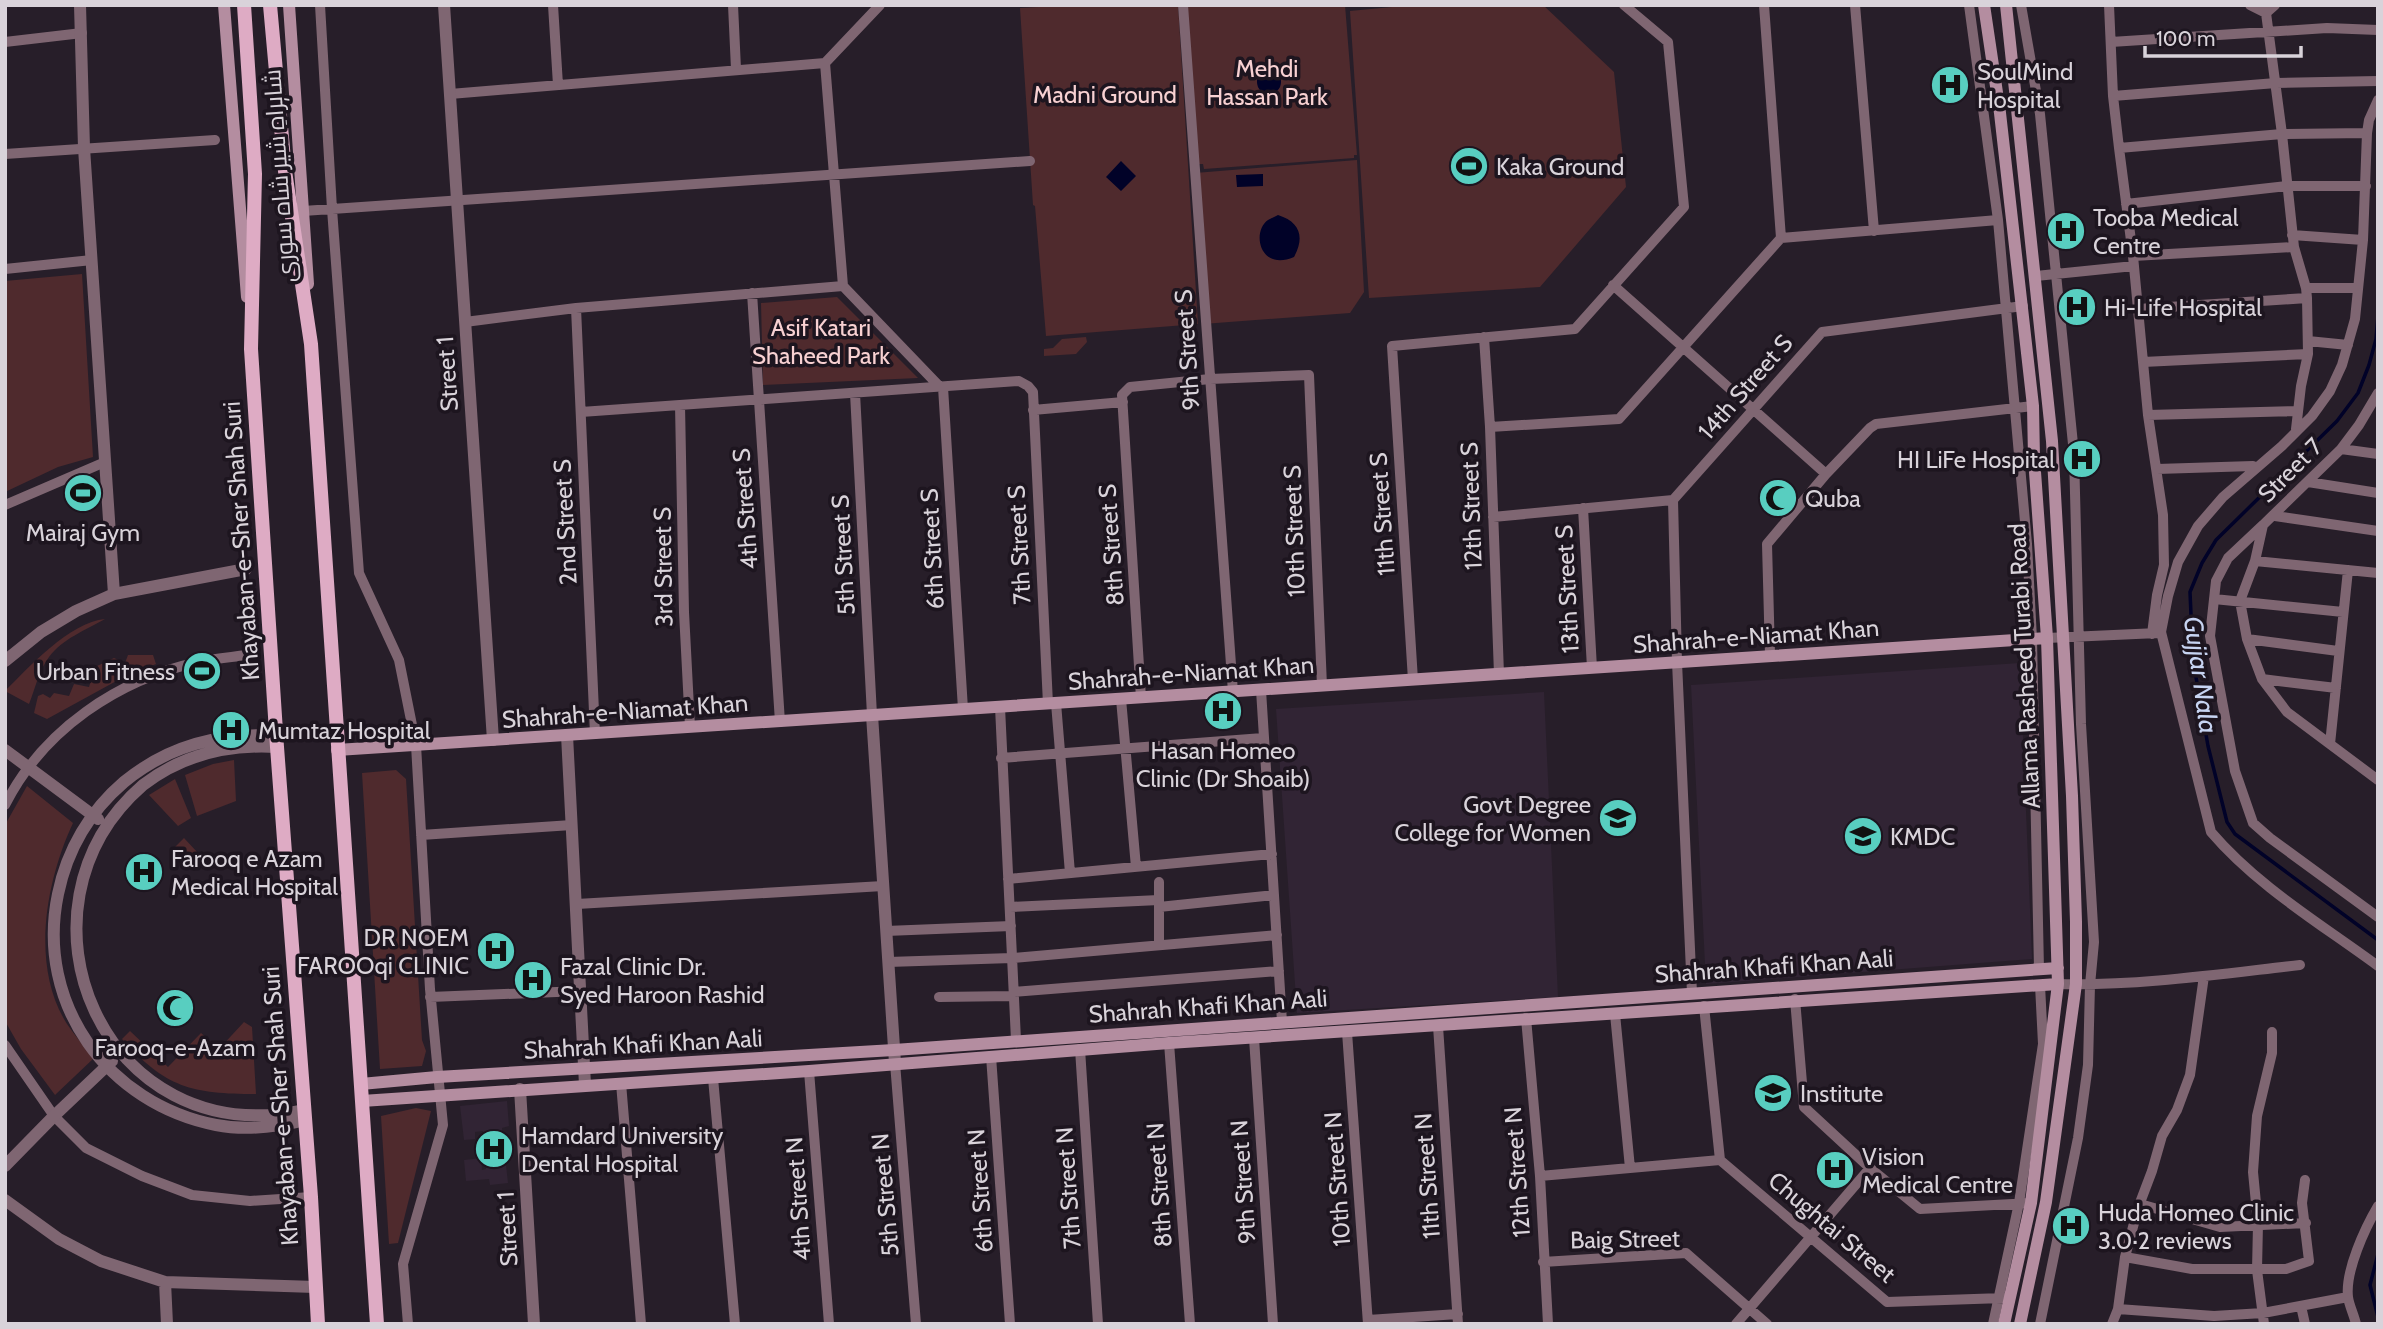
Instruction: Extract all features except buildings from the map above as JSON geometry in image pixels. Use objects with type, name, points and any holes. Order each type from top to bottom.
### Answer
[{"type":"main road","points":[[224,5],[251,349]]},
{"type":"main road","name":"Khayaban-e-Sher Shah Suri","points":[[244,5],[255,174],[251,349],[318,1324]]},
{"type":"main road","points":[[271,5],[285,171],[311,344],[377,1324]]},
{"type":"main road","name":"شاہراہِ شیر شاہ سوری","points":[[289,5],[311,344]]},
{"type":"main road","name":"Allama Rasheed Turabi Road","points":[[1984,5],[2000,113],[2033,406],[2034,458],[2047,638],[2058,968],[2058,984],[2025,1203],[2003,1298],[2004,1324]]},
{"type":"main road","name":"Allama Rasheed Turabi Road","points":[[2006,5],[2052,441],[2075,880],[2076,984],[2046,1202],[2020,1324]]},
{"type":"main road","name":"Shahrah-e-Niamat Khan","points":[[337,750],[2047,638]]},
{"type":"main road","name":"Shahrah Khafi Khan Aali","points":[[362,1101],[809,1071],[1016,1040],[2058,968]]},
{"type":"main road","name":"Shahrah Khafi Khan Aali","points":[[361,1084],[584,1069],[991,1056],[1615,1014],[1795,999],[2058,984]]},
{"type":"main road","points":[[1615,1014],[1620,999]]},
{"type":"main road","points":[[1607,1000],[1615,1014]]},
{"type":"main road","points":[[1441,1026],[1443,1011]]},
{"type":"main road","points":[[1275,1037],[1278,1022]]},
{"type":"street","points":[[80,5],[84,148],[114,594]]},
{"type":"street","points":[[320,5],[359,573],[399,660],[416,745],[430,997],[442,1103],[443,1125],[403,1264],[408,1324]]},
{"type":"street","name":"Street 1","points":[[444,5],[493,740]]},
{"type":"street","points":[[553,5],[558,85]]},
{"type":"street","points":[[733,5],[736,69]]},
{"type":"street","points":[[450,94],[824,63],[880,5]]},
{"type":"street","name":"9th Street S","points":[[1183,5],[1233,692]]},
{"type":"street","points":[[1484,337],[1574,329],[1684,207],[1668,42],[1624,5]]},
{"type":"street","points":[[1764,5],[1781,238]]},
{"type":"street","points":[[1855,5],[1874,231]]},
{"type":"street","points":[[1969,5],[1998,220],[2016,408],[2032,639],[2039,969]]},
{"type":"street","points":[[2021,5],[2040,114],[2074,454],[2081,724],[2094,942],[2088,1065],[2078,1138],[2040,1324]]},
{"type":"street","points":[[2109,5],[2113,96],[2148,415],[2163,515],[2164,565],[2157,595],[2156,633],[2211,832],[2232,856],[2378,966]]},
{"type":"street","points":[[2250,5],[2266,13]]},
{"type":"street","points":[[2266,13],[2275,5]]},
{"type":"street","points":[[2266,13],[2292,235],[2307,293],[2308,354],[2298,411],[2298,430]]},
{"type":"street","points":[[2111,42],[2327,28],[2378,30]]},
{"type":"street","points":[[5,42],[82,33]]},
{"type":"street","points":[[824,63],[843,286],[942,387]]},
{"type":"street","points":[[2113,96],[2276,83],[2378,81]]},
{"type":"street","points":[[2156,633],[2178,562],[2198,526],[2223,497],[2312,416],[2330,391],[2342,365],[2355,318],[2363,240],[2367,133],[2369,120],[2378,100]]},
{"type":"street","points":[[2119,148],[2282,134],[2367,133]]},
{"type":"street","points":[[5,154],[215,140]]},
{"type":"street","points":[[303,211],[1030,161]]},
{"type":"street","points":[[2126,204],[2287,186],[2366,186]]},
{"type":"street","points":[[1490,427],[1619,419],[1781,238],[1998,220]]},
{"type":"street","points":[[2292,235],[2363,240]]},
{"type":"street","points":[[2036,276],[2133,261],[2294,247]]},
{"type":"street","points":[[5,269],[92,260]]},
{"type":"street","points":[[1613,285],[1826,474]]},
{"type":"street","points":[[465,322],[576,308],[843,286]]},
{"type":"street","points":[[2138,309],[2356,288]]},
{"type":"street","name":"4th Street S","points":[[752,293],[780,722]]},
{"type":"street","name":"14th Street S","points":[[1674,500],[1822,332],[2022,306]]},
{"type":"street","name":"2nd Street S","points":[[576,308],[595,734]]},
{"type":"street","name":"11th Street S","points":[[1413,680],[1392,346],[1484,337]]},
{"type":"street","name":"12th Street S","points":[[1484,337],[1499,674]]},
{"type":"street","points":[[2308,341],[2348,345]]},
{"type":"street","points":[[2143,362],[2308,354]]},
{"type":"street","name":"10th Street S","points":[[1210,379],[1308,375],[1322,686]]},
{"type":"street","name":"8th Street S","points":[[1141,698],[1123,402],[1125,390],[1130,387],[1210,379]]},
{"type":"street","name":"7th Street S","points":[[942,387],[1019,381],[1032,392],[1052,704],[1061,753],[1070,873]]},
{"type":"street","points":[[581,412],[942,387]]},
{"type":"street","name":"6th Street S","points":[[942,387],[963,709]]},
{"type":"street","name":"5th Street S","points":[[855,393],[872,715]]},
{"type":"street","name":"Street 7","points":[[2240,601],[2255,561],[2263,525],[2342,449],[2378,393]]},
{"type":"street","points":[[1033,410],[1123,402]]},
{"type":"street","name":"3rd Street S","points":[[680,405],[684,612],[690,727]]},
{"type":"street","points":[[1770,655],[1767,544],[1826,474],[1870,428],[1876,425],[2033,406]]},
{"type":"street","points":[[2148,415],[2298,411]]},
{"type":"street","points":[[2342,449],[2378,454]]},
{"type":"street","points":[[5,505],[106,461]]},
{"type":"street","points":[[2157,469],[2253,466],[2255,469]]},
{"type":"street","points":[[2308,482],[2378,493]]},
{"type":"street","points":[[1493,516],[1674,500],[1677,662],[1692,993]]},
{"type":"street","name":"13th Street S","points":[[1583,508],[1592,668]]},
{"type":"street","points":[[2275,516],[2378,531]]},
{"type":"street","points":[[2263,525],[2228,558],[2216,581],[2210,636],[2235,771],[2253,822],[2270,838],[2378,917]]},
{"type":"street","points":[[2255,561],[2378,573]]},
{"type":"street","points":[[5,661],[41,632],[76,611],[114,594],[246,569]]},
{"type":"street","points":[[2330,744],[2348,570]]},
{"type":"street","points":[[2157,595],[2168,596]]},
{"type":"street","points":[[2214,599],[2343,612]]},
{"type":"street","points":[[2240,601],[2247,639],[2262,679],[2287,712],[2378,780]]},
{"type":"street","points":[[2047,638],[2156,633]]},
{"type":"street","points":[[2247,639],[2339,651]]},
{"type":"street","points":[[5,805],[29,768],[66,726],[99,701],[145,678],[198,662],[253,654]]},
{"type":"street","points":[[2262,679],[2336,688]]},
{"type":"street","points":[[1261,690],[1279,971],[1278,1022]]},
{"type":"street","points":[[1121,699],[1136,867]]},
{"type":"street","points":[[1000,707],[1016,1040]]},
{"type":"street","points":[[872,715],[894,1057]]},
{"type":"street","points":[[277,741],[227,736],[196,743],[166,754],[138,770],[114,791],[93,815],[75,844],[62,876],[55,909],[54,944],[59,977],[69,1010],[85,1040],[106,1067],[130,1088],[158,1106],[187,1118],[219,1126],[251,1128],[284,1125],[305,1115]]},
{"type":"street","points":[[567,736],[585,1085]]},
{"type":"street","points":[[1001,758],[1262,738]]},
{"type":"street","points":[[277,741],[224,748],[189,758],[157,775],[128,797],[105,824],[89,851],[78,880],[71,911],[71,943],[75,973],[85,1003],[99,1031],[118,1056],[149,1082],[166,1094],[223,1114],[305,1115]]},
{"type":"street","points":[[5,750],[105,824]]},
{"type":"street","points":[[421,835],[572,825]]},
{"type":"street","points":[[1008,879],[1272,854]]},
{"type":"street","points":[[1159,882],[1159,945]]},
{"type":"street","points":[[577,904],[883,886]]},
{"type":"street","points":[[1010,907],[1159,904],[1274,895]]},
{"type":"street","points":[[886,930],[1011,926]]},
{"type":"street","points":[[888,962],[1012,958],[1277,935]]},
{"type":"street","points":[[2058,984],[2090,985],[2300,965]]},
{"type":"street","points":[[939,997],[1014,994],[1279,971]]},
{"type":"street","points":[[2112,1324],[2118,1309],[2125,1258],[2140,1204],[2162,1136],[2177,1110],[2190,1075],[2204,976]]},
{"type":"street","points":[[1795,999],[1804,1107],[1870,1168],[1920,1209],[2025,1203],[2043,1044],[2040,985]]},
{"type":"street","points":[[430,997],[581,991]]},
{"type":"street","points":[[1539,1176],[1720,1160],[1704,1006]]},
{"type":"street","points":[[1615,1014],[1630,1168]]},
{"type":"street","name":"12th Street N","points":[[1526,1018],[1548,1324]]},
{"type":"street","name":"11th Street N","points":[[1441,1026],[1458,1319]]},
{"type":"street","name":"10th Street N","points":[[1347,1031],[1368,1322]]},
{"type":"street","points":[[2264,1319],[2257,1270],[2258,1224],[2253,1172],[2257,1116],[2272,1053],[2272,1032]]},
{"type":"street","name":"9th Street N","points":[[1254,1038],[1273,1324]]},
{"type":"street","name":"8th Street N","points":[[1169,1043],[1190,1324]]},
{"type":"street","points":[[5,1045],[54,1116],[86,1148],[142,1176],[192,1195],[250,1201],[311,1197]]},
{"type":"street","name":"7th Street N","points":[[1080,1049],[1098,1324]]},
{"type":"street","points":[[5,1166],[118,1056]]},
{"type":"street","name":"6th Street N","points":[[991,1056],[1010,1324]]},
{"type":"street","name":"5th Street N","points":[[894,1057],[916,1324]]},
{"type":"street","name":"4th Street N","points":[[809,1071],[829,1324]]},
{"type":"street","points":[[713,1077],[735,1324]]},
{"type":"street","points":[[621,1083],[641,1324]]},
{"type":"street","name":"Street 1","points":[[520,1089],[534,1324]]},
{"type":"street","name":"Chughtai Street","points":[[1720,1160],[1887,1302],[2003,1298]]},
{"type":"street","points":[[1736,1324],[1870,1168]]},
{"type":"street","points":[[2125,1258],[2192,1269],[2286,1269],[2309,1261],[2302,1203],[2305,1180]]},
{"type":"street","points":[[5,1200],[59,1239],[101,1261],[165,1282],[315,1287]]},
{"type":"street","points":[[2140,1204],[2220,1227],[2306,1223]]},
{"type":"street","points":[[2356,1324],[2348,1297],[2350,1272],[2368,1222],[2378,1206]]},
{"type":"street","name":"Baig Street","points":[[1543,1262],[1686,1254],[1767,1324]]},
{"type":"street","points":[[165,1282],[167,1324]]},
{"type":"street","points":[[2118,1309],[2182,1319],[2214,1316],[2264,1319],[2301,1306],[2348,1297]]},
{"type":"street","points":[[1993,1324],[2003,1298]]},
{"type":"street","points":[[2301,1306],[2305,1324]]},
{"type":"street","points":[[1368,1322],[1458,1319]]},
{"type":"shaded area","name":"KMDC","points":[[2020,663],[2032,959],[1706,984],[1691,685]]},
{"type":"shaded area","points":[[1544,692],[1558,997],[1297,1013],[1276,709]]},
{"type":"shaded area","name":"Hamdard University Dental Hospital","points":[[507,1101],[509,1126],[502,1128],[508,1183],[490,1185],[489,1179],[466,1181],[464,1160],[481,1158],[482,1170],[486,1169],[483,1131],[475,1132],[475,1139],[464,1140],[460,1106]]},
{"type":"green space","name":"Madni Ground","points":[[1178,5],[1198,324],[1046,336],[1033,205],[1020,8]]},
{"type":"green space","name":"Mehdi Hassan Park","points":[[1183,5],[1345,5],[1357,155],[1354,155],[1354,158],[1204,169],[1203,164],[1194,164]]},
{"type":"green space","points":[[1413,5],[1543,5],[1614,72],[1626,187],[1540,287],[1369,298],[1350,11]]},
{"type":"green space","name":"Mehdi Hassan Park","points":[[1357,160],[1364,292],[1350,313],[1203,324],[1195,173]]},
{"type":"green space","points":[[82,274],[93,457],[58,467],[5,492],[5,281]]},
{"type":"green space","name":"Asif Katari Shaheed Park","points":[[837,297],[918,378],[763,385],[761,303]]},
{"type":"green space","points":[[1086,337],[1087,342],[1076,354],[1044,356],[1044,349],[1053,348],[1062,339]]},
{"type":"green space","points":[[105,619],[75,635],[54,651],[43,668],[29,704],[5,691],[64,637],[78,628]]},
{"type":"green space","points":[[128,655],[153,655],[156,664],[120,679],[47,719],[34,713],[38,696],[43,694],[50,698],[54,693],[69,696],[74,684],[89,687],[95,667],[114,658],[125,663]]},
{"type":"green space","points":[[234,760],[236,801],[197,816],[185,775],[213,764]]},
{"type":"green space","points":[[396,770],[406,779],[422,1040],[426,1051],[422,1066],[380,1069],[362,773]]},
{"type":"green space","points":[[175,779],[191,818],[178,826],[149,795]]},
{"type":"green space","points":[[27,786],[73,823],[63,846],[49,897],[46,950],[56,1001],[67,1024],[94,1058],[55,1095],[21,1049],[5,1021],[5,825]]},
{"type":"green space","points":[[184,838],[198,853],[185,866],[171,851]]},
{"type":"green space","points":[[244,1022],[252,1027],[256,1094],[197,1090],[182,1085],[152,1068],[122,1039],[130,1031],[168,1067],[201,1033],[219,1049]]},
{"type":"green space","points":[[416,1108],[431,1111],[398,1243],[389,1244],[381,1116]]},
{"type":"water","points":[[1269,70],[1280,77],[1281,82],[1274,93],[1269,94],[1258,87],[1257,82],[1264,71]]},
{"type":"water","points":[[1121,161],[1136,176],[1121,191],[1106,177]]},
{"type":"water","points":[[1263,174],[1263,186],[1237,187],[1236,175]]},
{"type":"water","points":[[1278,215],[1296,226],[1300,237],[1294,257],[1282,260],[1266,255],[1260,241],[1263,226]]},
{"type":"waterway","name":"Gujjar Nala","points":[[2378,316],[2376,339],[2358,393],[2337,421],[2216,540],[2202,563],[2190,592],[2193,660],[2208,746],[2227,822],[2235,834],[2378,940]]},
{"type":"waterway","name":"Gujjar Nala","points":[[2378,1254],[2370,1285],[2378,1317]]},
{"type":"place","name":"SoulMind Hospital","points":[[1950,85]]},
{"type":"place","name":"Kaka Ground","points":[[1469,166]]},
{"type":"place","name":"Tooba Medical Centre","points":[[2066,231]]},
{"type":"place","name":"Hi-Life Hospital","points":[[2077,307]]},
{"type":"place","name":"HI LiFe Hospital","points":[[2082,459]]},
{"type":"place","name":"Mairaj Gym","points":[[83,493]]},
{"type":"place","name":"Quba","points":[[1778,498]]},
{"type":"place","name":"Urban Fitness","points":[[202,671]]},
{"type":"place","name":"Hasan Homeo Clinic (Dr Shoaib)","points":[[1223,711]]},
{"type":"place","name":"Mumtaz Hospital","points":[[231,730]]},
{"type":"place","name":"Govt Degree College for Women","points":[[1618,818]]},
{"type":"place","name":"KMDC","points":[[1863,836]]},
{"type":"place","name":"Farooq e Azam Medical Hospital","points":[[144,872]]},
{"type":"place","name":"DR NOEM FAROOqi CLINIC","points":[[496,951]]},
{"type":"place","name":"Fazal Clinic Dr. Syed Haroon Rashid","points":[[533,980]]},
{"type":"place","name":"Farooq-e-Azam","points":[[175,1008]]},
{"type":"place","name":"Institute","points":[[1773,1093]]},
{"type":"place","name":"Hamdard University Dental Hospital","points":[[494,1149]]},
{"type":"place","name":"Vision Medical Centre","points":[[1835,1170]]},
{"type":"place","name":"Huda Homeo Clinic 3.0·2 reviews","points":[[2071,1226]]}]
